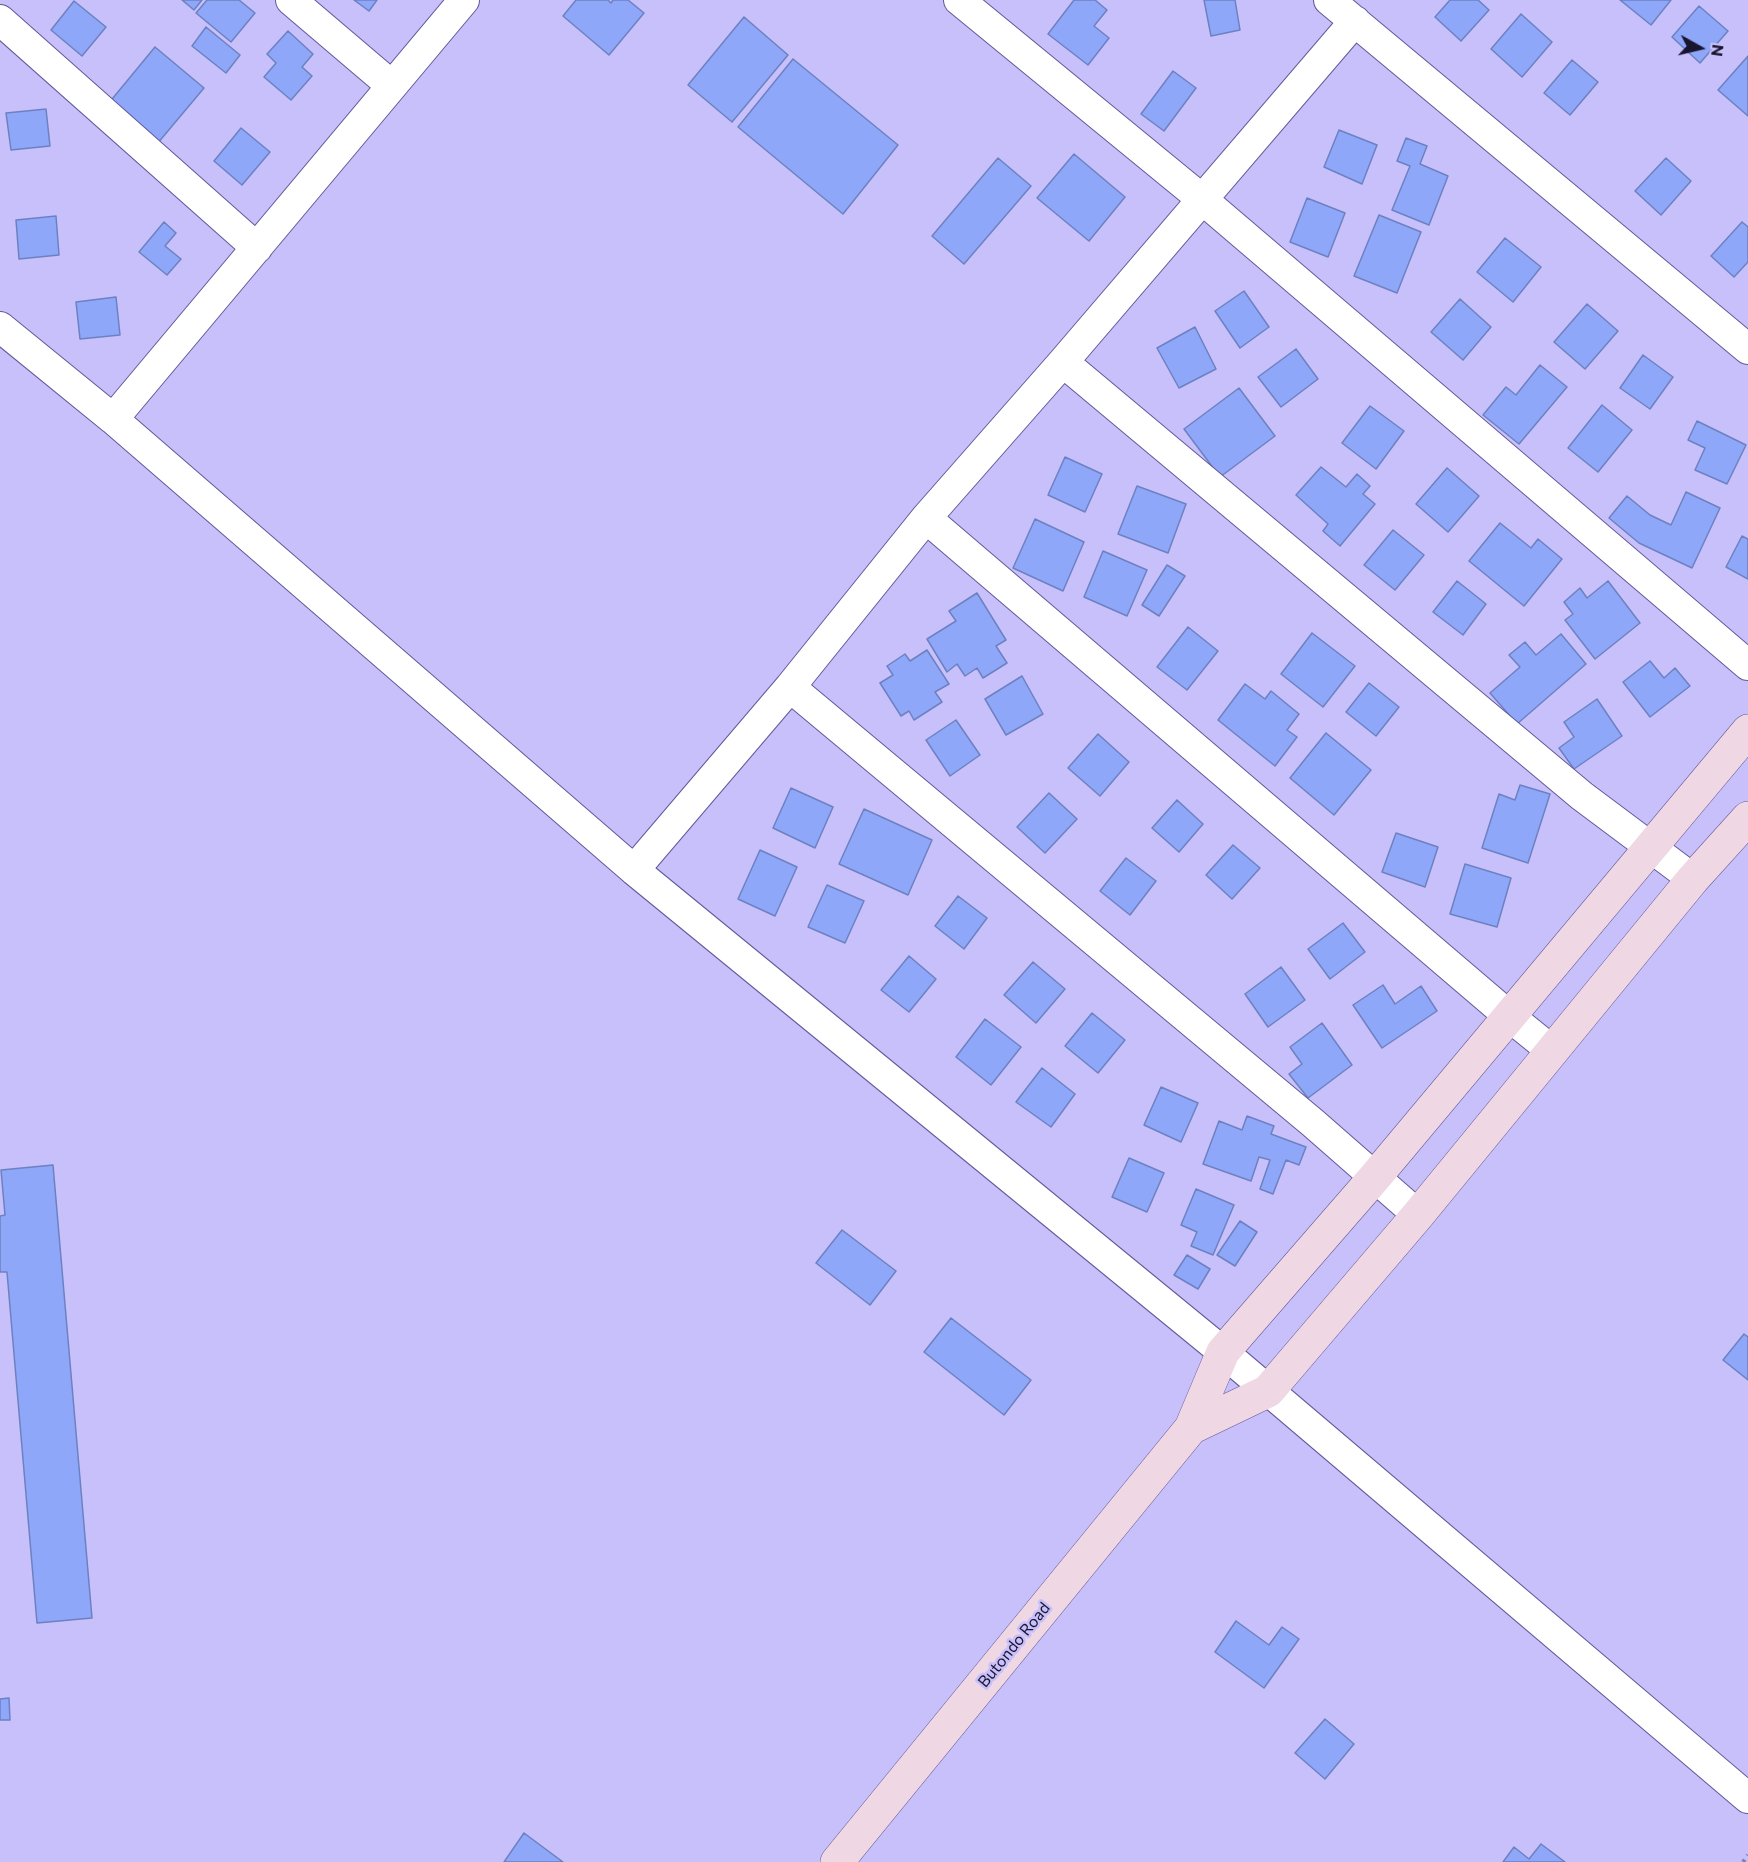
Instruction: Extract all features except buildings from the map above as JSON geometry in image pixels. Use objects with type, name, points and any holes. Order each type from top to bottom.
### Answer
[{"type":"street","points":[[291,0],[393,86]]},
{"type":"street","points":[[113,419],[464,0]]},
{"type":"street","points":[[959,0],[1203,200],[1748,665]]},
{"type":"street","points":[[1329,0],[1748,350]]},
{"type":"street","points":[[0,20],[257,248]]},
{"type":"street","points":[[634,870],[790,687],[926,518],[1064,362],[1355,21]]},
{"type":"street","points":[[0,327],[113,419],[634,870],[1223,1352],[1748,1798]]},
{"type":"street","points":[[1064,362],[1573,789],[1693,879]]},
{"type":"street","points":[[926,518],[1551,1050]]},
{"type":"street","points":[[790,687],[1313,1123],[1418,1215]]},
{"type":"street","points":[[1191,1428],[1223,1352],[1375,1178],[1748,730]]},
{"type":"street","points":[[1191,1428],[1268,1391],[1418,1215],[1693,879],[1748,818]]},
{"type":"street","name":"Butondo Road","points":[[837,1862],[1191,1428]]},
{"type":"path","points":[[1743,1862],[1748,1855]]}]
